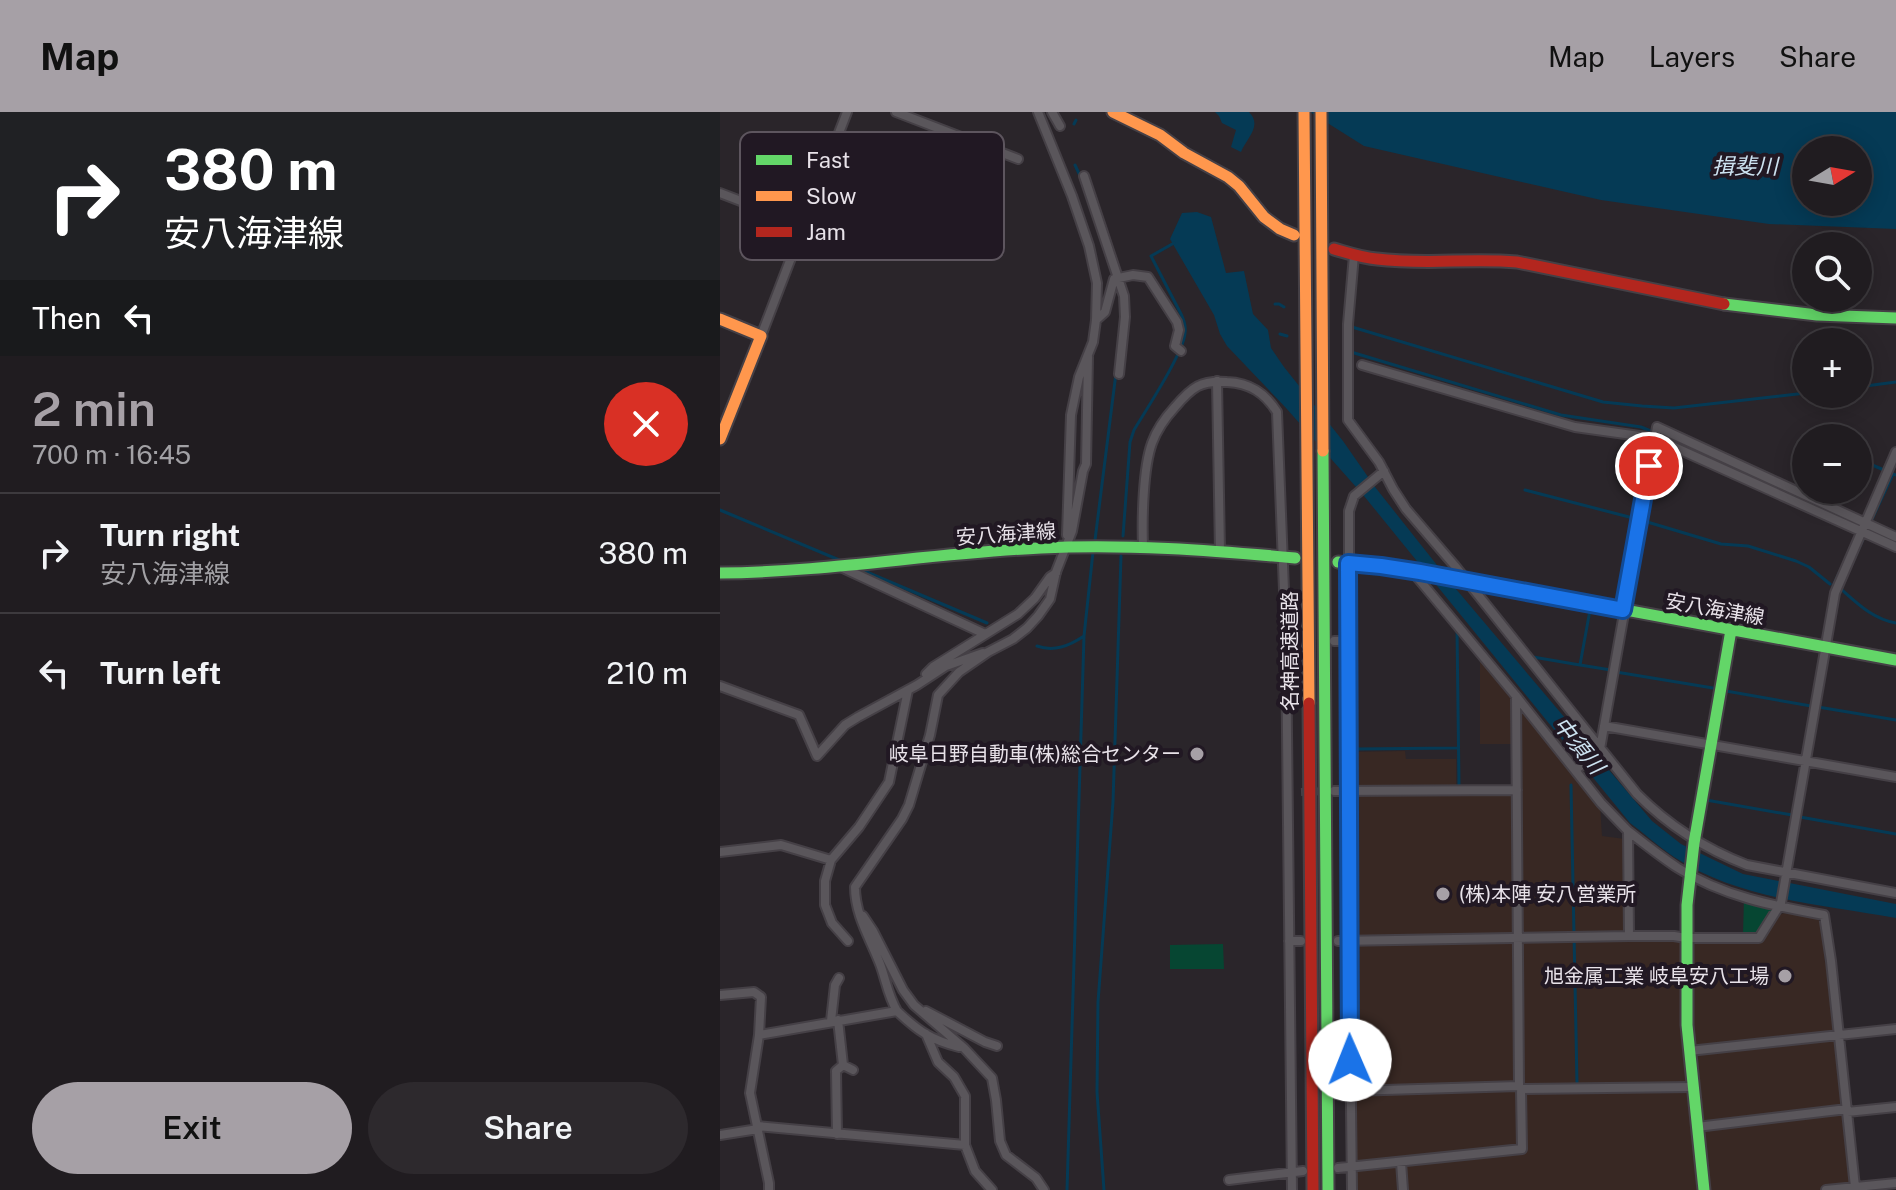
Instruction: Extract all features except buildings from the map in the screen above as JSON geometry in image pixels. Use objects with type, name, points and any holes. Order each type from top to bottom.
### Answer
[{"type":"main road","points":[[1113,112],[1160,135],[1184,153],[1228,177],[1264,217],[1294,235]]},
{"type":"main road","name":"名神高速道路","points":[[1304,112],[1313,1190]]},
{"type":"main road","name":"名神高速道路","points":[[1321,112],[1328,1190]]},
{"type":"main road","points":[[1334,249],[1397,261],[1497,260],[1542,266],[1746,307],[1896,318]]},
{"type":"main road","points":[[720,319],[761,336],[720,439]]},
{"type":"main road","name":"安八海津線","points":[[720,573],[788,572],[1004,550],[1066,548],[1143,546],[1288,557]]},
{"type":"main road","name":"安八海津線","points":[[1343,563],[1416,571],[1896,660]]},
{"type":"main road","points":[[1704,1190],[1687,1025],[1686,938],[1694,842],[1731,630]]},
{"type":"street","points":[[839,132],[847,112]]},
{"type":"street","points":[[896,112],[948,132]]},
{"type":"street","points":[[1038,112],[1072,196],[1089,246],[1097,283],[1093,342],[1079,377],[1071,415],[1066,548]]},
{"type":"street","points":[[1052,112],[1060,126]]},
{"type":"street","points":[[1004,154],[1018,159]]},
{"type":"street","points":[[1084,176],[1124,296],[1119,374]]},
{"type":"street","points":[[720,193],[740,201]]},
{"type":"street","points":[[1354,255],[1348,324],[1348,420],[1406,509],[1455,566],[1462,580],[1599,750],[1658,815],[1694,842],[1725,857],[1785,876],[1896,893]]},
{"type":"street","points":[[761,336],[790,260]]},
{"type":"street","points":[[1096,320],[1105,312],[1114,279],[1133,275],[1148,277],[1177,322],[1179,330],[1175,346],[1181,351]]},
{"type":"street","points":[[964,1048],[938,1042],[897,1011],[862,923],[855,900],[855,887],[909,805],[930,735],[938,695],[959,672],[1013,639],[1038,616],[1050,599],[1056,572],[1072,531],[1086,464],[1088,357]]},
{"type":"street","points":[[1362,365],[1575,427],[1654,438]]},
{"type":"street","points":[[1143,546],[1142,520],[1149,454],[1166,417],[1193,389],[1208,381],[1248,385],[1269,400],[1277,412],[1288,557],[1286,641],[1292,1190]]},
{"type":"street","points":[[1217,381],[1220,552]]},
{"type":"street","points":[[1578,768],[1599,750],[1657,427],[1864,528],[1896,547]]},
{"type":"street","points":[[1338,941],[1629,936],[1759,938],[1780,905],[1835,593],[1896,452]]},
{"type":"street","points":[[1352,1190],[1348,641],[1343,563],[1349,511],[1354,496],[1381,474]]},
{"type":"street","points":[[1864,528],[1896,537]]},
{"type":"street","points":[[843,568],[985,634]]},
{"type":"street","points":[[1416,571],[1601,803],[1628,831],[1677,867],[1724,891],[1824,915],[1854,1188]]},
{"type":"street","points":[[917,685],[933,667],[1018,614],[1056,572]]},
{"type":"street","points":[[1286,641],[1300,641]]},
{"type":"street","points":[[1334,641],[1348,641]]},
{"type":"street","points":[[720,686],[799,715],[817,756],[845,725],[946,666],[988,652]]},
{"type":"street","points":[[848,941],[832,923],[825,905],[825,881],[831,860],[859,827],[889,782],[908,690]]},
{"type":"street","points":[[1338,1168],[1522,1149],[1516,696]]},
{"type":"street","points":[[1604,726],[1896,777]]},
{"type":"street","points":[[1334,791],[1517,790]]},
{"type":"street","points":[[1287,792],[1301,792]]},
{"type":"street","points":[[1628,831],[1629,936]]},
{"type":"street","points":[[720,852],[781,845],[831,860]]},
{"type":"street","points":[[858,909],[914,1005],[964,1048],[992,1078],[1000,1141],[1006,1155],[1036,1178],[1044,1190]]},
{"type":"street","points":[[1289,941],[1301,941]]},
{"type":"street","points":[[839,978],[835,985],[835,1020],[843,1065]]},
{"type":"street","points":[[720,995],[754,992],[761,997],[750,1093],[769,1190]]},
{"type":"street","points":[[914,1005],[997,1046]]},
{"type":"street","points":[[759,1035],[897,1011]]},
{"type":"street","points":[[1689,1051],[1896,1029]]},
{"type":"street","points":[[926,1034],[938,1062],[954,1077],[965,1096],[965,1145],[975,1171],[992,1190]]},
{"type":"street","points":[[843,1065],[853,1070]]},
{"type":"street","points":[[837,1134],[836,1071],[843,1065]]},
{"type":"street","points":[[1335,1089],[1692,1087]]},
{"type":"street","points":[[1291,1088],[1302,1088]]},
{"type":"street","points":[[1697,1127],[1896,1107]]},
{"type":"street","points":[[720,1135],[758,1128],[965,1145]]},
{"type":"street","points":[[1401,1162],[1403,1190]]},
{"type":"street","points":[[1229,1180],[1303,1171]]},
{"type":"street","points":[[1255,1177],[1256,1190]]},
{"type":"street","points":[[1826,1190],[1896,1183]]},
{"type":"shaded area","points":[[1480,656],[1600,804],[1602,836],[1625,839],[1625,939],[1760,942],[1779,915],[1784,913],[1817,918],[1821,923],[1825,963],[1829,966],[1851,1190],[1356,1190],[1353,752],[1405,751],[1406,759],[1456,759],[1456,787],[1513,787],[1512,744],[1480,744]]},
{"type":"green space","points":[[1744,899],[1775,908],[1758,934],[1743,934]]},
{"type":"green space","points":[[1223,944],[1224,969],[1170,969],[1170,945]]},
{"type":"water","points":[[1215,112],[1249,112],[1253,117],[1254,127],[1241,152],[1231,147],[1236,130],[1222,123]]},
{"type":"water","name":"揖斐川","points":[[1310,112],[1896,112],[1896,229],[1769,224],[1601,200],[1364,146]]},
{"type":"water","name":"中須川","points":[[1197,212],[1211,217],[1226,273],[1244,271],[1253,314],[1268,330],[1271,348],[1284,367],[1456,589],[1652,821],[1681,844],[1743,874],[1896,904],[1896,918],[1782,898],[1725,882],[1674,857],[1630,823],[1364,496],[1227,346],[1214,315],[1170,239],[1182,213]]},
{"type":"waterway","points":[[1074,124],[1076,120]]},
{"type":"waterway","points":[[1075,165],[1082,180]]},
{"type":"waterway","points":[[1123,536],[1130,442],[1172,367],[1185,333],[1182,316],[1151,256],[1174,243]]},
{"type":"waterway","points":[[1275,304],[1284,307]]},
{"type":"waterway","points":[[1352,327],[1603,402],[1674,408],[1792,395]]},
{"type":"waterway","points":[[1280,334],[1287,336]]},
{"type":"waterway","points":[[1351,352],[1561,415],[1641,427],[1653,432]]},
{"type":"waterway","points":[[1095,540],[1116,373]]},
{"type":"waterway","points":[[1872,385],[1896,382]]},
{"type":"waterway","points":[[1658,434],[1862,526]]},
{"type":"waterway","points":[[1525,490],[1633,518],[1648,441]]},
{"type":"waterway","points":[[1872,465],[1884,470]]},
{"type":"waterway","points":[[1872,519],[1893,474],[1896,475]]},
{"type":"waterway","points":[[720,510],[844,562]]},
{"type":"waterway","points":[[1644,521],[1721,544],[1748,546],[1796,561],[1830,584]]},
{"type":"waterway","points":[[1869,529],[1896,541]]},
{"type":"waterway","points":[[1851,566],[1864,537]]},
{"type":"waterway","points":[[1067,1190],[1084,636],[1093,552]]},
{"type":"waterway","points":[[1104,1190],[1097,1092],[1098,1002],[1113,802],[1121,556]]},
{"type":"waterway","points":[[862,570],[987,623]]},
{"type":"waterway","points":[[1834,584],[1839,573]]},
{"type":"waterway","points":[[1842,587],[1866,610],[1896,623]]},
{"type":"waterway","points":[[1533,657],[1580,665],[1590,610]]},
{"type":"waterway","points":[[1457,630],[1459,786]]},
{"type":"waterway","points":[[1037,646],[1061,647],[1084,636]]},
{"type":"waterway","points":[[1580,665],[1611,670]]},
{"type":"waterway","points":[[1616,672],[1713,688]]},
{"type":"waterway","points":[[1726,691],[1811,706]]},
{"type":"waterway","points":[[1818,707],[1896,720]]},
{"type":"waterway","points":[[1353,749],[1457,748]]},
{"type":"waterway","points":[[1571,785],[1577,1083]]},
{"type":"waterway","points":[[1706,800],[1792,815]]},
{"type":"waterway","points":[[1800,817],[1896,834]]},
{"type":"tunnel","points":[[1301,792],[1329,791]]},
{"type":"traffic: fast","points":[[1724,304],[1817,315],[1896,318]]},
{"type":"traffic: fast","points":[[1323,451],[1328,1190]]},
{"type":"traffic: fast","points":[[720,573],[1073,547],[1168,548],[1295,558]]},
{"type":"traffic: fast","points":[[1338,562],[1420,572],[1896,660]]},
{"type":"traffic: fast","points":[[1704,1190],[1687,1025],[1687,905],[1694,843],[1731,630]]},
{"type":"traffic: slow","points":[[1113,112],[1160,135],[1184,153],[1228,177],[1264,217],[1294,235]]},
{"type":"traffic: slow","points":[[1304,112],[1309,703]]},
{"type":"traffic: slow","points":[[1321,112],[1323,451]]},
{"type":"traffic: slow","points":[[720,319],[761,336],[720,439]]},
{"type":"traffic: jam","points":[[1334,249],[1366,258],[1395,261],[1517,262],[1724,304]]},
{"type":"traffic: jam","points":[[1309,703],[1313,1190]]},
{"type":"place","name":"岐阜日野自動車(株)総合センター","points":[[1197,754]]},
{"type":"place","name":"(株)本陣 安八営業所","points":[[1443,894]]},
{"type":"place","name":"旭金属工業 岐阜安八工場","points":[[1785,976]]},
{"type":"route","points":[[1350,1060],[1348,563],[1420,572],[1623,610],[1649,466]]}]
